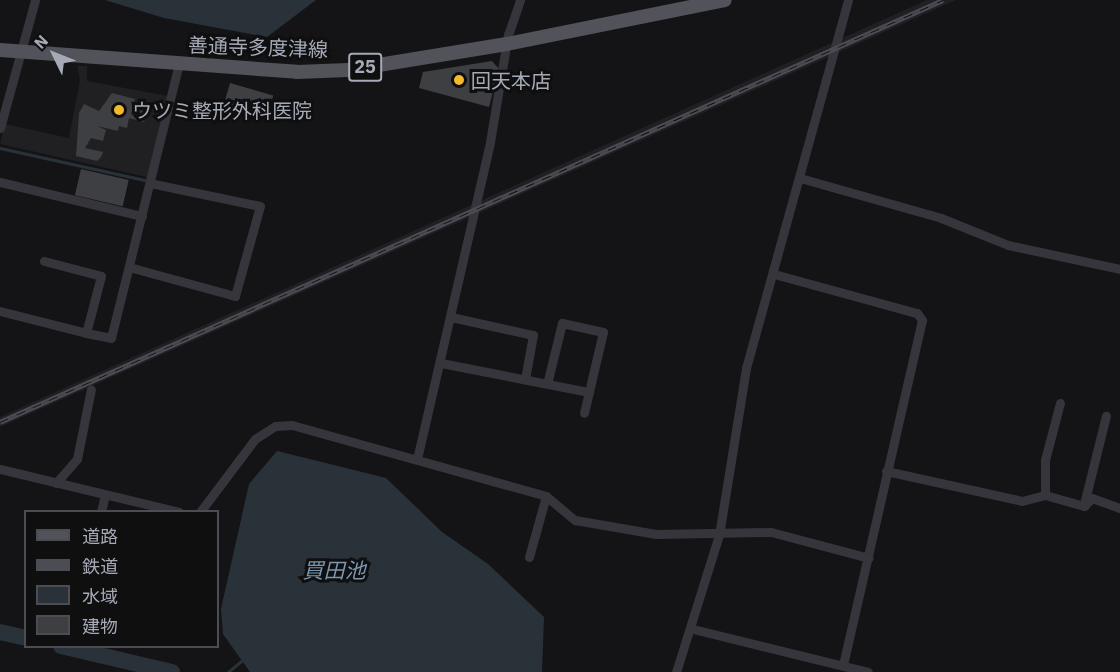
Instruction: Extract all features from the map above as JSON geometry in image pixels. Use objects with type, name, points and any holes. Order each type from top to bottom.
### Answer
[{"type":"main road","name":"善通寺多度津線","points":[[0,50],[179,64],[348,70],[507,44],[725,0]]},
{"type":"street","points":[[0,128],[35,0]]},
{"type":"street","points":[[417,459],[451,317],[507,44],[520,0]]},
{"type":"street","points":[[676,672],[693,629],[719,536],[746,368],[774,274],[848,0]]},
{"type":"street","points":[[0,311],[111,338],[179,64]]},
{"type":"street","points":[[800,178],[941,218],[1008,245],[1120,269]]},
{"type":"street","points":[[0,182],[142,216]]},
{"type":"street","points":[[129,267],[235,296],[260,206],[150,183]]},
{"type":"street","points":[[44,261],[56,259],[101,276],[86,333]]},
{"type":"street","points":[[774,274],[917,313],[922,320],[843,665]]},
{"type":"street","points":[[451,317],[533,335],[525,380]]},
{"type":"street","points":[[547,384],[562,323],[603,332],[584,413]]},
{"type":"street","points":[[441,363],[589,392]]},
{"type":"street","points":[[56,483],[77,459],[91,389]]},
{"type":"street","points":[[1045,495],[1045,460],[1060,403]]},
{"type":"street","points":[[1084,506],[1106,416]]},
{"type":"street","points":[[204,510],[207,508],[242,451],[275,426],[292,425],[546,496],[575,520],[656,534],[683,530],[719,536],[771,532],[868,558]]},
{"type":"street","points":[[0,469],[171,510]]},
{"type":"street","points":[[886,471],[1022,501],[1045,495],[1084,506]]},
{"type":"street","points":[[101,510],[105,494]]},
{"type":"street","points":[[529,557],[540,536],[546,496]]},
{"type":"street","points":[[1084,506],[1092,498],[1120,508]]},
{"type":"street","points":[[693,629],[868,672]]},
{"type":"shaded area","points":[[927,0],[956,0],[0,427],[0,417]]},
{"type":"shaded area","name":"ウツミ整形外科医院","points":[[77,66],[87,66],[87,81],[168,96],[147,177],[0,144],[5,124],[69,138],[80,80]]},
{"type":"water","points":[[105,0],[316,0],[267,37],[164,18]]},
{"type":"water","name":"買田池","points":[[277,451],[386,478],[442,532],[488,564],[544,617],[542,672],[250,672],[223,634],[221,609],[249,484]]},
{"type":"building","name":"回天本店","points":[[492,61],[499,69],[489,107],[419,88],[423,72]]},
{"type":"building","points":[[230,83],[273,95],[267,118],[223,106]]},
{"type":"building","points":[[112,93],[135,99],[132,109],[147,112],[144,122],[129,118],[127,128],[119,126],[118,131],[97,126],[106,130],[103,141],[91,138],[85,148],[103,152],[101,157],[97,161],[76,156],[79,113],[84,104],[99,111]]},
{"type":"building","points":[[81,169],[129,180],[123,206],[75,195]]},
{"type":"waterway","points":[[0,148],[144,180]]},
{"type":"waterway","points":[[0,632],[24,638]]},
{"type":"waterway","points":[[70,648],[172,672]]},
{"type":"waterway","points":[[228,672],[241,661]]},
{"type":"railway","points":[[0,422],[943,0]]},
{"type":"place","name":"回天本店","points":[[459,80]]},
{"type":"place","name":"ウツミ整形外科医院","points":[[119,110]]}]
